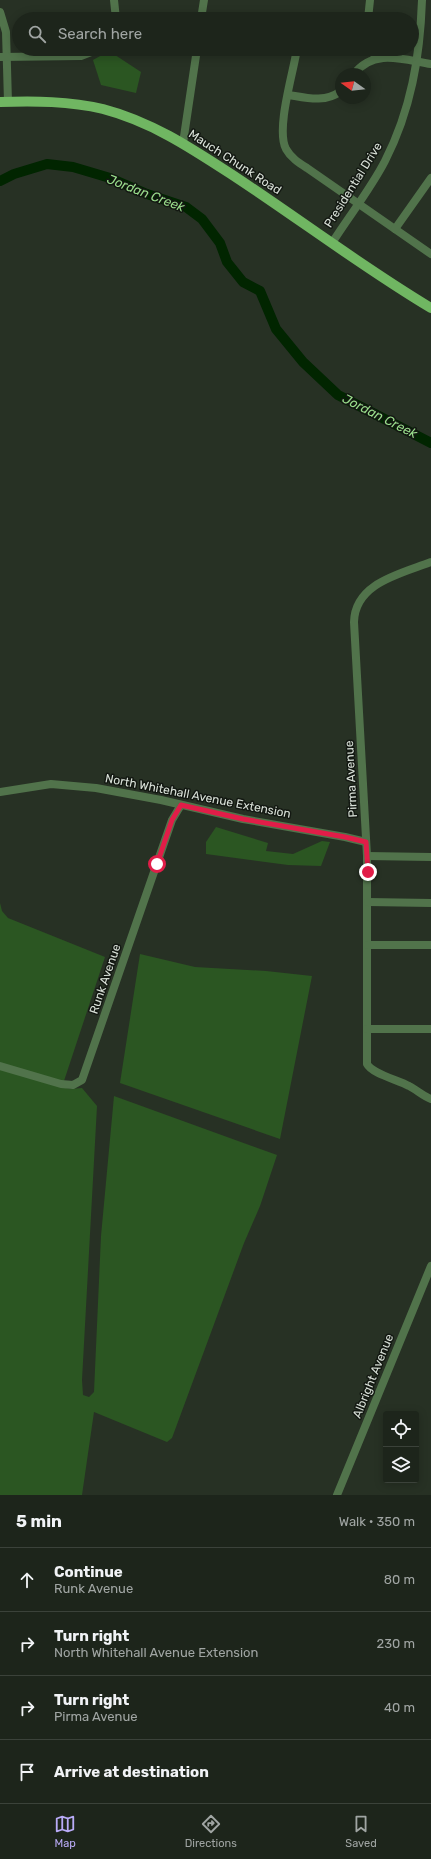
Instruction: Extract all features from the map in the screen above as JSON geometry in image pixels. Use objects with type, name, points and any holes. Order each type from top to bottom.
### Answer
[{"type":"main road","name":"Mauch Chunk Road","points":[[4,102],[54,102],[103,109],[155,128],[183,143],[332,242],[396,287],[431,308]]},
{"type":"street","points":[[114,0],[115,12]]},
{"type":"street","points":[[202,12],[204,0]]},
{"type":"street","points":[[369,12],[370,0]]},
{"type":"street","name":"Presidential Drive","points":[[419,46],[422,0]]},
{"type":"street","points":[[0,12],[4,24],[4,102]]},
{"type":"street","points":[[3,57],[82,56]]},
{"type":"street","points":[[183,143],[195,56]]},
{"type":"street","points":[[296,56],[282,134],[283,141],[290,154],[295,160],[431,254]]},
{"type":"street","name":"Presidential Drive","points":[[332,242],[384,163],[398,134],[411,94],[418,56]]},
{"type":"street","points":[[360,68],[375,58],[388,57],[431,64]]},
{"type":"street","points":[[289,95],[318,99],[335,94]]},
{"type":"street","points":[[395,229],[431,178]]},
{"type":"street","name":"Pirma Avenue","points":[[431,562],[371,588],[362,596],[356,608],[354,630],[367,856],[367,1064],[368,1067],[376,1072],[410,1086],[431,1099]]},
{"type":"street","name":"North Whitehall Avenue Extension","points":[[0,792],[40,785],[60,784],[106,789],[243,819],[366,842]]},
{"type":"street","name":"Runk Avenue","points":[[0,1066],[61,1084],[73,1085],[82,1080],[172,820],[181,805]]},
{"type":"street","points":[[367,856],[431,857]]},
{"type":"street","points":[[368,902],[431,903]]},
{"type":"street","points":[[368,945],[431,945]]},
{"type":"street","points":[[367,1028],[431,1029]]},
{"type":"street","name":"Albright Avenue","points":[[337,1495],[431,1266]]},
{"type":"green space","points":[[100,56],[117,56],[141,72],[136,93],[101,85],[93,60]]},
{"type":"green space","points":[[216,827],[268,843],[266,851],[293,854],[322,841],[330,842],[321,866],[288,865],[206,854],[206,842]]},
{"type":"green space","points":[[0,903],[2,911],[8,918],[105,957],[62,1087],[70,1089],[82,1088],[97,1106],[82,1380],[83,1395],[89,1397],[94,1392],[101,1236],[114,1096],[277,1155],[260,1206],[244,1243],[172,1438],[167,1442],[94,1412],[82,1495],[0,1495]]},
{"type":"green space","points":[[140,954],[195,967],[266,971],[312,976],[280,1139],[120,1083]]},
{"type":"waterway","name":"Jordan Creek","points":[[0,181],[14,174],[47,164],[73,167],[110,178],[147,194],[186,207],[202,219],[220,243],[227,262],[243,282],[260,291],[276,329],[303,362],[338,395],[431,443]]},
{"type":"route","points":[[157,864],[172,820],[181,805],[243,819],[366,842],[368,872]]}]
